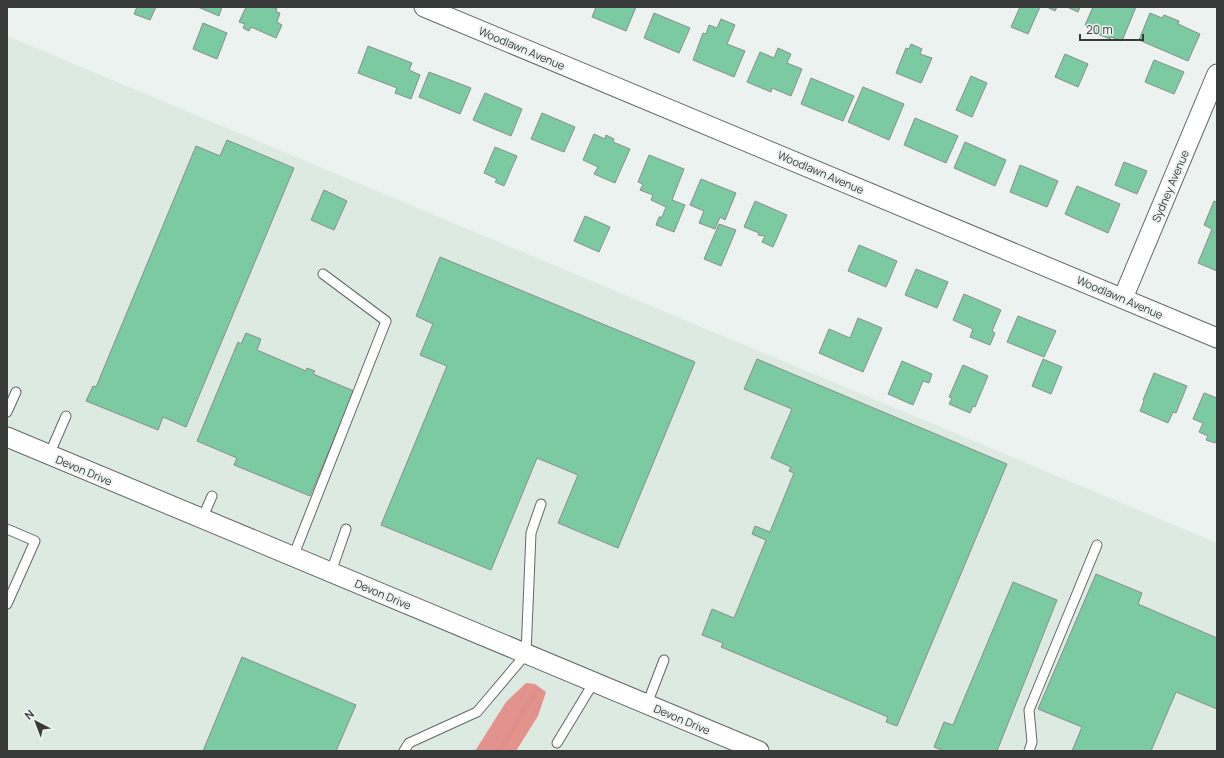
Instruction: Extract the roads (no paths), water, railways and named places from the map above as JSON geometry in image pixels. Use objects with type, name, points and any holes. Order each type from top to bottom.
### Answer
[{"type":"street","name":"Woodlawn Avenue","points":[[424,7],[1217,338]]},
{"type":"street","name":"Sydney Avenue","points":[[1123,298],[1217,74]]},
{"type":"street","name":"Devon Drive","points":[[7,438],[760,751]]},
{"type":"lane","points":[[294,557],[386,321],[323,274]]},
{"type":"lane","points":[[7,412],[16,392]]},
{"type":"lane","points":[[49,455],[66,416]]},
{"type":"lane","points":[[202,519],[212,496]]},
{"type":"lane","points":[[404,751],[409,743],[477,712],[526,654],[531,532],[541,504]]},
{"type":"lane","points":[[7,529],[35,541],[7,604]]},
{"type":"lane","points":[[331,572],[346,529]]},
{"type":"lane","points":[[1028,751],[1032,742],[1029,710],[1097,545]]},
{"type":"lane","points":[[647,704],[664,660]]},
{"type":"lane","points":[[557,744],[594,682]]},
{"type":"waterway","points":[[499,751],[536,691]]}]
